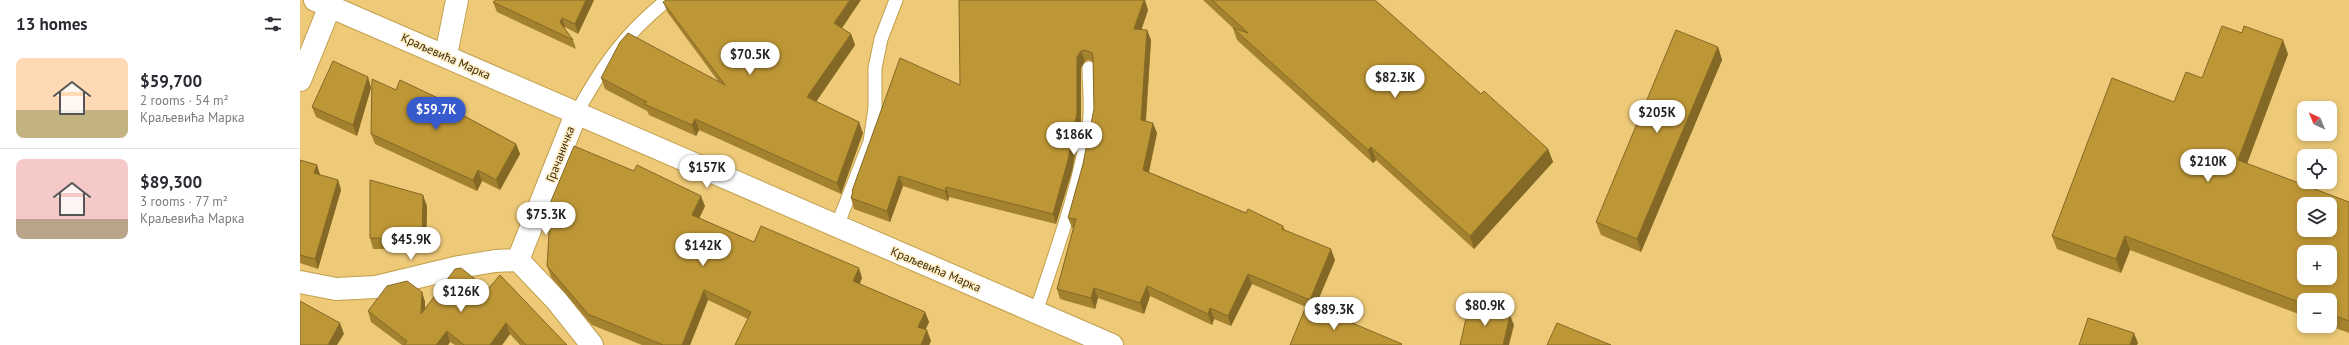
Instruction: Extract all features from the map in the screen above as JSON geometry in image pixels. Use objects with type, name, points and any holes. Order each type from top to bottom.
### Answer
[{"type":"main road","points":[[446,55],[457,0]]},
{"type":"main road","points":[[300,80],[322,3]]},
{"type":"main road","name":"Краљевића Марка","points":[[322,3],[446,55],[576,114],[1112,345]]},
{"type":"main road","name":"Грачаничка","points":[[518,260],[576,114]]},
{"type":"main road","points":[[300,282],[336,289],[376,287],[459,267],[495,261],[518,260],[557,301],[592,345]]},
{"type":"lane","points":[[576,114],[607,61],[628,35],[667,0]]},
{"type":"lane","points":[[837,226],[870,142],[875,108],[875,68],[881,39],[896,0]]},
{"type":"lane","points":[[1036,312],[1062,231],[1088,132],[1089,68]]},
{"type":"building","points":[[496,0],[586,0],[575,24],[562,18],[560,22],[573,40],[493,2]]},
{"type":"building","points":[[666,0],[850,0],[834,23],[851,34],[807,97],[859,122],[837,183],[695,119],[692,125],[644,104],[647,102],[601,78],[620,42],[628,33],[725,85],[663,2]]},
{"type":"building","points":[[959,0],[1144,0],[1134,29],[1147,30],[1141,120],[1153,123],[1143,170],[1246,213],[1248,209],[1283,226],[1282,229],[1331,249],[1310,300],[1248,274],[1228,316],[1210,308],[1208,314],[1147,286],[1140,303],[1094,288],[1091,298],[1057,289],[1076,219],[1068,218],[1083,164],[1094,109],[1093,57],[1092,53],[1085,50],[1081,51],[1077,57],[1077,113],[1068,160],[1053,214],[946,187],[945,191],[899,176],[887,211],[851,198],[852,191],[900,58],[960,85]]},
{"type":"building","points":[[1212,0],[1375,0],[1481,94],[1484,91],[1548,149],[1470,236],[1371,147],[1368,150],[1233,28],[1248,33]]},
{"type":"building","points":[[2222,26],[2242,33],[2244,26],[2283,40],[2238,160],[2297,182],[2297,189],[2315,189],[2336,197],[2297,197],[2297,237],[2337,237],[2337,197],[2349,202],[2349,321],[2337,317],[2337,293],[2297,293],[2297,301],[2125,236],[2116,259],[2052,236],[2112,78],[2174,102],[2186,72],[2202,78]]},
{"type":"building","points":[[1676,30],[1718,47],[1637,239],[1596,222]]},
{"type":"building","points":[[333,61],[368,77],[353,125],[312,107]]},
{"type":"building","points":[[372,79],[396,90],[400,80],[459,108],[457,112],[516,144],[496,180],[478,170],[473,180],[371,134]]},
{"type":"building","points":[[574,146],[634,171],[637,165],[701,196],[692,215],[754,242],[761,226],[859,268],[853,281],[925,312],[918,327],[927,330],[921,345],[735,345],[751,312],[704,290],[682,345],[663,345],[588,314],[547,266],[551,201]]},
{"type":"building","points":[[300,160],[317,165],[314,173],[338,180],[315,259],[300,255]]},
{"type":"building","points":[[370,180],[423,195],[422,239],[370,238]]},
{"type":"building","points":[[461,268],[488,289],[500,275],[567,345],[526,345],[506,323],[490,345],[464,345],[447,331],[436,345],[404,345],[407,341],[368,311],[387,286],[407,281],[422,292],[421,314],[455,269]]},
{"type":"building","points":[[300,301],[340,323],[328,345],[300,345]]},
{"type":"building","points":[[1307,304],[1402,344],[1290,345]]},
{"type":"building","points":[[1469,305],[1510,315],[1503,345],[1460,345]]},
{"type":"building","points":[[2088,318],[2134,333],[2130,345],[2079,345]]},
{"type":"building","points":[[1557,323],[1611,345],[1547,345]]}]
